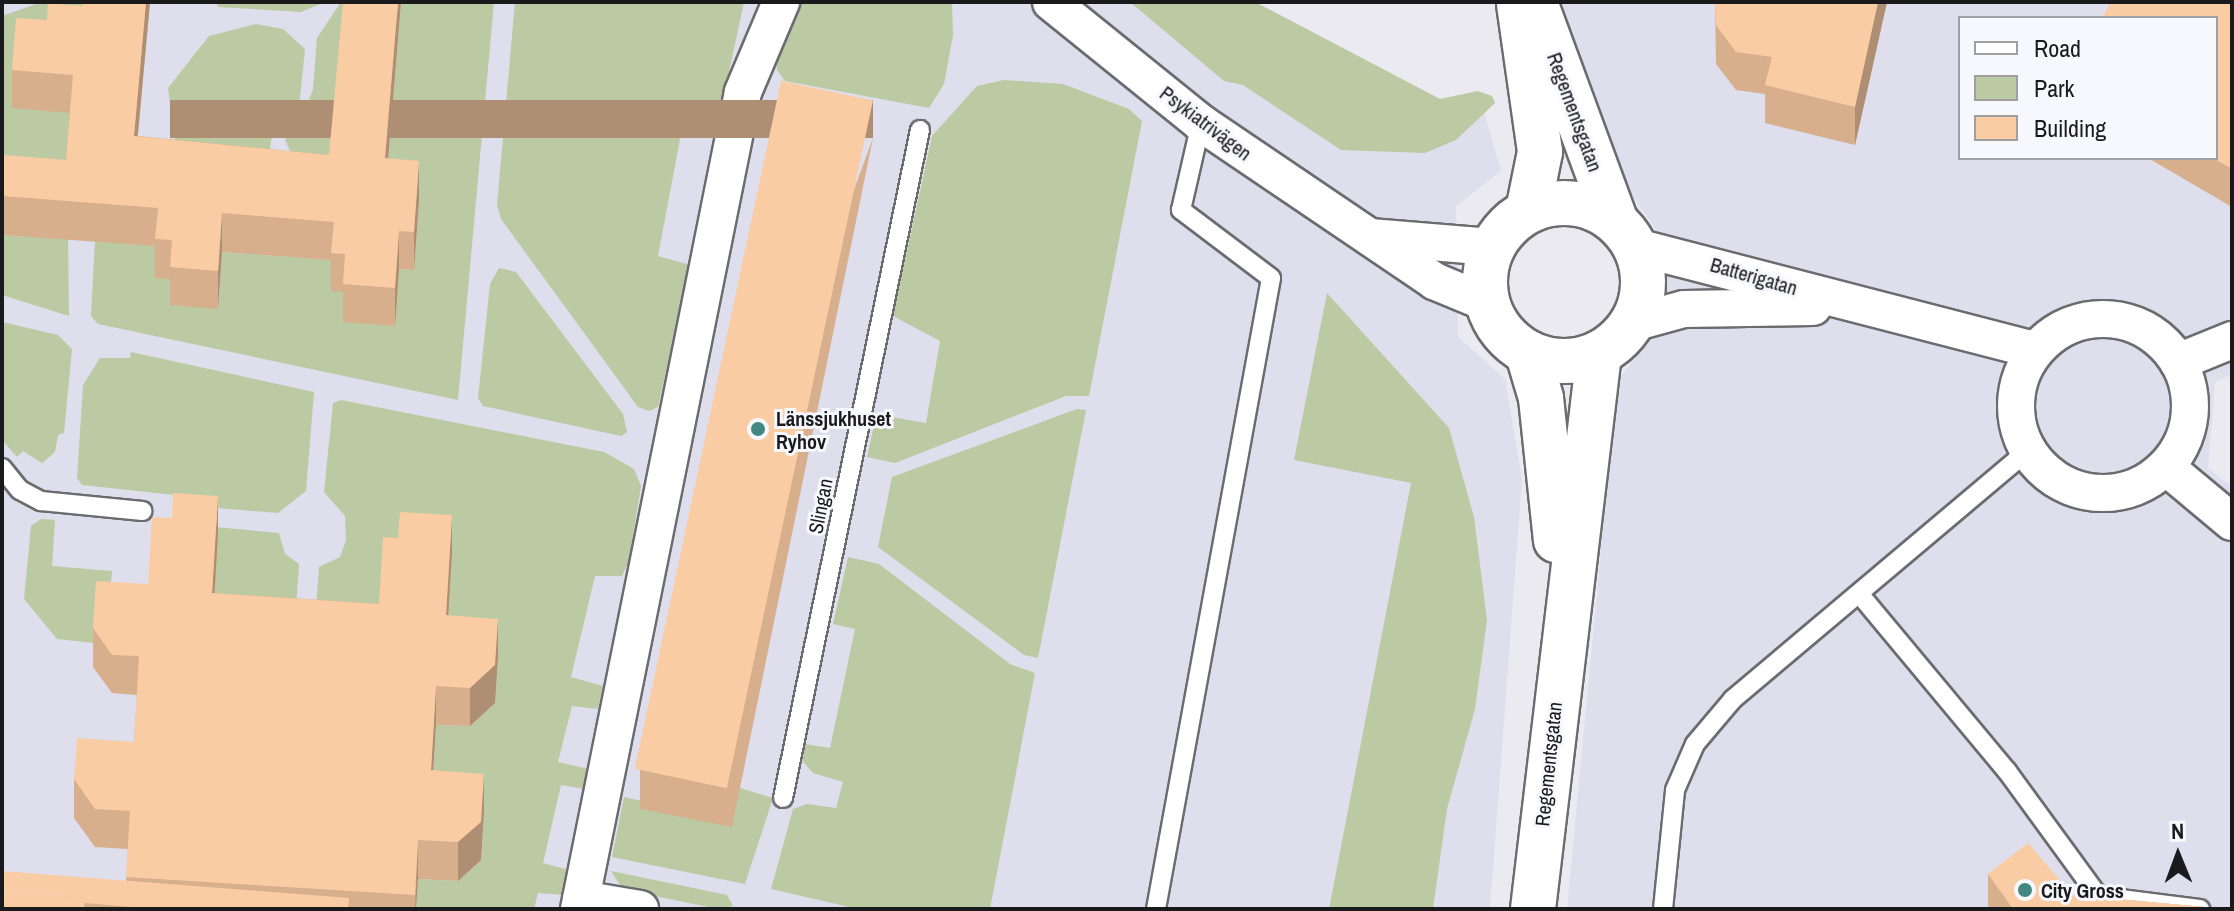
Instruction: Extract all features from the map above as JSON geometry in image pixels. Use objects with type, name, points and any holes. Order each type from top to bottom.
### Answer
[{"type":"street","points":[[640,909],[580,904],[743,92],[781,2]]},
{"type":"street","name":"Psykiatrivägen","points":[[1051,2],[1201,123],[1434,281],[1487,303]]},
{"type":"street","name":"Regementsgatan","points":[[1519,2],[1540,152],[1528,211]]},
{"type":"street","name":"Regementsgatan","points":[[1535,2],[1626,235]]},
{"type":"street","points":[[1574,203],[1626,235],[1643,273],[1642,299],[1633,323],[1599,354],[1575,361],[1528,354],[1503,333],[1487,303],[1484,284],[1492,247],[1507,226],[1528,211],[1574,203]]},
{"type":"street","name":"Batterigatan","points":[[1626,235],[1871,309],[2035,350]]},
{"type":"street","name":"Psykiatrivägen","points":[[1368,237],[1492,247]]},
{"type":"street","name":"Batterigatan","points":[[1633,323],[1697,309],[1871,309]]},
{"type":"street","points":[[2110,319],[2137,326],[2161,340],[2178,362],[2189,389],[2190,417],[2182,444],[2166,467],[2145,483],[2093,493],[2044,471],[2027,451],[2016,399],[2035,350],[2057,332],[2082,321],[2110,319]]},
{"type":"street","points":[[2178,362],[2232,340]]},
{"type":"street","name":"Regementsgatan","points":[[1528,354],[1541,398],[1563,620]]},
{"type":"street","name":"Regementsgatan","points":[[1533,909],[1563,620],[1599,354]]},
{"type":"street","points":[[2166,467],[2232,522]]},
{"type":"lane","points":[[1156,909],[1271,278],[1181,210],[1201,123]]},
{"type":"lane","name":"Slingan","points":[[783,798],[920,130]]},
{"type":"lane","points":[[1663,909],[1675,790],[1695,744],[1733,699],[1861,596],[2027,451]]},
{"type":"lane","points":[[2,468],[20,490],[41,501],[143,511]]},
{"type":"lane","points":[[1861,596],[2007,771],[2098,896],[2200,909]]},
{"type":"shaded area","name":"Länssjukhuset Ryhov","points":[[2,2],[1255,2],[1440,99],[1478,91],[1501,171],[1456,206],[1458,337],[1505,379],[1522,479],[1490,909],[2,909]]},
{"type":"shaded area","points":[[1548,2],[2232,2],[2232,374],[2215,382],[2208,468],[2232,487],[2232,909],[1567,909],[1617,381],[1648,342],[1663,293],[1658,233],[1606,156]]},
{"type":"green space","points":[[42,2],[85,2],[66,198],[2,193],[2,16]]},
{"type":"green space","points":[[216,2],[325,2],[301,12],[218,7]]},
{"type":"green space","points":[[341,2],[347,2],[331,175],[292,155],[285,140],[303,117],[313,89],[317,38]]},
{"type":"green space","points":[[401,2],[494,2],[458,400],[98,324],[91,316],[95,241],[158,246],[155,277],[172,279],[218,309],[222,252],[334,260],[345,293],[394,326],[399,269],[414,270],[419,200],[385,197]]},
{"type":"green space","points":[[515,2],[744,2],[724,95],[709,113],[684,118],[658,256],[690,265],[658,407],[649,411],[638,407],[501,219],[497,205]]},
{"type":"green space","points":[[788,2],[952,2],[953,35],[944,84],[929,108],[785,81],[777,70],[776,55]]},
{"type":"green space","points":[[1130,2],[1255,2],[1440,99],[1478,91],[1492,96],[1495,103],[1456,140],[1425,153],[1341,150],[1243,85],[1224,81]]},
{"type":"green space","points":[[256,24],[283,29],[305,49],[300,98],[271,140],[270,154],[176,148],[168,88],[209,36]]},
{"type":"green space","points":[[1004,80],[1063,84],[1129,109],[1142,121],[1089,396],[1066,396],[895,463],[867,457],[875,421],[885,416],[926,423],[940,341],[893,316],[932,136],[977,86]]},
{"type":"green space","points":[[2,235],[68,239],[69,316],[2,295]]},
{"type":"green space","points":[[499,268],[516,272],[623,414],[627,432],[621,436],[483,406],[478,398],[490,284]]},
{"type":"green space","points":[[1327,293],[1449,428],[1474,517],[1487,620],[1475,709],[1447,809],[1433,909],[1329,909],[1411,483],[1294,460]]},
{"type":"green space","points":[[2,322],[58,335],[72,349],[64,433],[58,435],[55,452],[42,463],[23,451],[17,457],[2,440]]},
{"type":"green space","points":[[131,352],[314,392],[306,491],[278,513],[193,506],[193,497],[82,485],[77,478],[83,385],[100,358],[130,358]]},
{"type":"green space","points":[[341,400],[604,452],[634,469],[641,486],[629,561],[622,576],[595,576],[571,677],[603,686],[598,709],[572,706],[558,762],[589,769],[584,789],[561,785],[543,863],[569,870],[565,895],[538,893],[534,909],[416,909],[418,879],[458,881],[481,860],[484,812],[431,808],[436,725],[470,726],[495,703],[498,657],[314,637],[319,567],[340,557],[346,540],[345,516],[324,492],[333,403]]},
{"type":"green space","points":[[1077,409],[1086,410],[1038,658],[1024,655],[878,547],[892,477]]},
{"type":"green space","points":[[41,519],[55,520],[52,566],[112,571],[108,621],[94,643],[57,639],[24,599],[31,526]]},
{"type":"green space","points":[[194,525],[279,533],[285,554],[299,564],[294,636],[212,632]]},
{"type":"green space","points":[[848,557],[879,564],[1010,664],[1035,673],[990,909],[858,909],[771,889],[793,809],[807,804],[836,808],[843,782],[813,773],[801,759],[805,744],[830,748],[855,629],[833,624]]},
{"type":"green space","points":[[740,788],[773,798],[745,884],[612,857],[624,797],[642,801]]},
{"type":"green space","points":[[611,871],[727,895],[733,906],[718,909],[630,891],[622,888]]},
{"type":"building","points":[[82,2],[146,2],[134,136],[329,155],[343,2],[398,2],[385,158],[419,161],[414,232],[399,231],[395,288],[343,284],[345,254],[331,253],[334,222],[222,213],[218,271],[170,267],[172,240],[155,239],[158,208],[2,196],[4,155],[66,160],[73,75],[12,70],[16,18],[47,20],[48,3],[82,6]]},
{"type":"building","points":[[1715,2],[1878,2],[1855,107],[1765,85],[1772,57],[1736,52],[1716,25]]},
{"type":"building","points":[[2111,2],[2232,2],[2232,169],[2216,160],[2218,16],[2103,16]]},
{"type":"building","points":[[781,81],[873,101],[727,788],[635,769]]},
{"type":"building","points":[[173,493],[218,496],[212,593],[379,604],[383,537],[398,538],[400,512],[452,515],[446,615],[498,619],[495,665],[470,688],[436,686],[431,770],[484,774],[481,822],[458,842],[418,840],[415,895],[126,877],[130,811],[95,809],[74,779],[77,738],[134,742],[139,656],[112,655],[93,628],[96,581],[148,584],[152,517],[172,518]]},
{"type":"building","points":[[2028,843],[2064,885],[2053,893],[2226,909],[2013,909],[1988,874]]},
{"type":"building","points":[[2,871],[349,898],[348,909],[156,909],[84,903],[85,898],[2,890]]},
{"type":"building","points":[[2,890],[85,898],[84,909],[2,909]]},
{"type":"place","name":"Länssjukhuset Ryhov","points":[[758,429]]},
{"type":"place","name":"City Gross","points":[[2025,890]]}]
